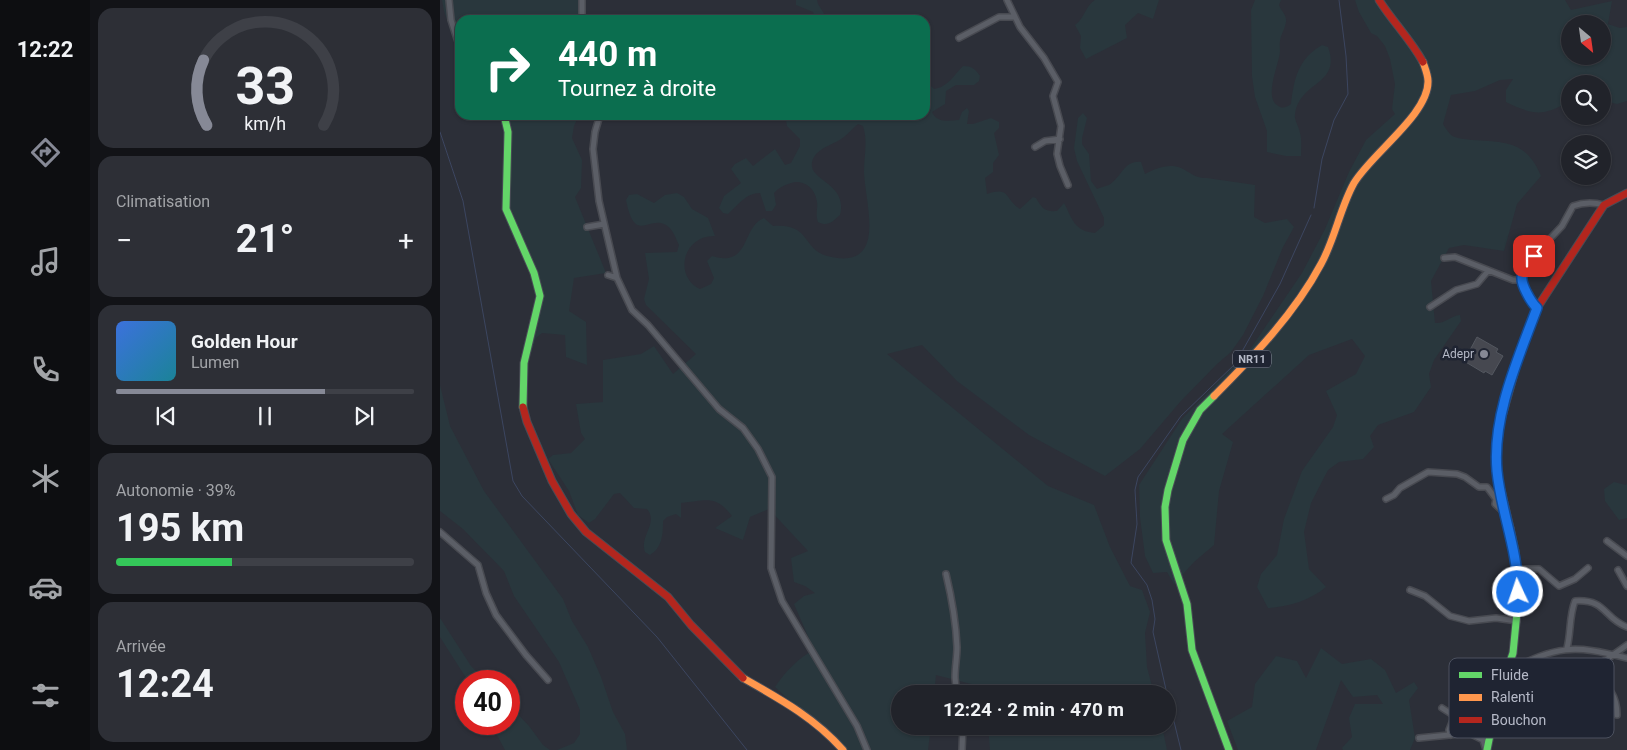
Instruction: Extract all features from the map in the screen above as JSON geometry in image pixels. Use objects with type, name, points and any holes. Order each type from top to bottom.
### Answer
[{"type":"main road","name":"NR11","points":[[1229,750],[1192,650],[1187,604],[1166,540],[1165,516],[1168,490],[1183,440],[1200,410],[1255,356],[1307,288],[1322,263],[1353,185],[1366,165],[1414,116],[1426,95],[1428,80],[1423,62],[1416,49],[1392,21],[1379,0]]},
{"type":"main road","points":[[505,120],[508,139],[506,209],[534,273],[540,296],[528,338],[524,363],[522,405],[527,422],[552,481],[571,514],[586,532],[668,598],[691,626],[734,670],[743,678],[800,711],[827,732],[843,750]]},
{"type":"main road","points":[[1511,658],[1517,620],[1518,569],[1497,473],[1498,433],[1519,356],[1537,308],[1604,205],[1627,193]]},
{"type":"street","points":[[449,0],[451,20],[455,32]]},
{"type":"street","points":[[582,0],[582,15]]},
{"type":"street","points":[[1007,0],[1015,17],[1058,82],[1053,96],[1060,121],[1058,161],[1068,185]]},
{"type":"street","points":[[959,38],[999,17],[1015,17]]},
{"type":"street","points":[[599,120],[593,149],[599,201],[617,278],[632,310],[648,325],[719,409],[743,428],[758,449],[772,478],[771,568],[782,601],[857,726],[867,750]]},
{"type":"street","points":[[1035,147],[1045,141],[1060,139]]},
{"type":"street","points":[[1537,308],[1522,280],[1526,266],[1562,226],[1573,206],[1580,203],[1595,202],[1604,205]]},
{"type":"street","points":[[587,228],[604,224]]},
{"type":"street","points":[[1444,258],[1456,257],[1513,280],[1522,280]]},
{"type":"street","points":[[1430,307],[1456,290],[1477,284],[1488,271]]},
{"type":"street","points":[[608,275],[617,278]]},
{"type":"street","points":[[1386,499],[1394,495],[1400,488],[1428,472],[1457,474],[1479,487],[1487,487],[1496,499],[1495,504],[1507,515]]},
{"type":"street","points":[[440,532],[478,565],[486,593],[496,615],[526,655],[548,680]]},
{"type":"street","points":[[1607,541],[1627,556]]},
{"type":"street","points":[[1518,569],[1539,569],[1559,586],[1576,578],[1588,568]]},
{"type":"street","points":[[1618,570],[1627,586]]},
{"type":"street","points":[[946,574],[955,618],[957,649],[954,676],[956,685]]},
{"type":"street","points":[[1410,590],[1430,599],[1450,616],[1470,621],[1496,618],[1517,620]]},
{"type":"street","points":[[1567,648],[1572,609],[1575,601],[1588,600],[1603,607],[1617,623],[1627,627]]},
{"type":"street","points":[[1607,658],[1627,645]]},
{"type":"street","points":[[1537,658],[1567,648],[1590,649],[1627,658]]},
{"type":"street","points":[[1614,697],[1617,715]]},
{"type":"street","points":[[1442,708],[1449,712]]},
{"type":"street","points":[[962,750],[963,735]]},
{"type":"street","points":[[1420,738],[1449,735]]},
{"type":"street","points":[[1479,738],[1483,740],[1486,750]]},
{"type":"shaded area","points":[[442,0],[582,0],[582,15],[455,15],[455,44]]},
{"type":"shaded area","points":[[796,0],[817,0],[825,15],[814,15],[813,12],[796,5]]},
{"type":"shaded area","points":[[1095,0],[1159,0],[1153,19],[1138,13],[1125,25],[1127,38],[1086,59],[1080,48],[1081,36],[1075,25],[1089,5]]},
{"type":"shaded area","points":[[1255,0],[1281,0],[1279,5],[1286,17],[1272,89],[1272,96],[1277,105],[1284,108],[1291,104],[1296,78],[1302,63],[1322,45],[1328,47],[1331,59],[1329,69],[1325,76],[1304,95],[1298,103],[1295,114],[1301,136],[1301,156],[1286,156],[1267,152],[1267,131],[1255,97],[1252,76],[1251,10]]},
{"type":"shaded area","points":[[1355,0],[1565,0],[1571,10],[1612,1],[1610,15],[1561,15],[1561,65],[1611,65],[1611,25],[1620,28],[1627,27],[1627,101],[1617,104],[1611,102],[1611,75],[1561,75],[1561,106],[1545,112],[1531,112],[1506,102],[1506,90],[1513,79],[1500,80],[1475,91],[1451,95],[1443,124],[1450,134],[1460,138],[1505,143],[1514,146],[1529,156],[1541,176],[1517,204],[1504,251],[1464,245],[1449,248],[1431,281],[1435,323],[1460,315],[1461,321],[1434,360],[1429,374],[1431,387],[1414,412],[1378,425],[1370,436],[1374,447],[1363,459],[1339,462],[1328,470],[1311,503],[1304,532],[1309,569],[1326,587],[1313,596],[1299,602],[1268,608],[1257,587],[1261,574],[1277,555],[1284,519],[1302,471],[1333,427],[1337,415],[1326,391],[1356,374],[1365,356],[1352,339],[1309,355],[1222,434],[1233,442],[1219,491],[1214,545],[1194,562],[1174,584],[1167,572],[1153,573],[1145,556],[1140,517],[1139,485],[1182,419],[1251,348],[1302,273],[1325,229],[1349,172],[1366,140],[1395,114],[1392,109],[1395,84],[1390,59],[1385,46],[1377,36],[1371,33],[1359,12]]},
{"type":"shaded area","points":[[963,66],[971,67],[980,76],[979,81],[974,85],[956,85],[946,91],[945,104],[932,112],[940,120],[959,120],[962,112],[967,108],[969,111],[967,124],[991,118],[999,122],[999,128],[994,133],[999,155],[993,163],[993,172],[985,178],[987,194],[995,192],[1004,193],[1020,209],[1033,197],[1036,198],[1044,209],[1049,211],[1057,211],[1064,203],[1075,224],[1088,232],[1095,233],[1104,225],[1104,218],[1077,161],[1074,148],[1078,118],[1083,113],[1087,118],[1082,144],[1089,154],[1091,181],[1097,189],[1109,185],[1127,166],[1135,162],[1141,162],[1145,174],[1163,167],[1172,166],[1200,177],[1255,185],[1254,217],[1265,223],[1287,219],[1294,227],[1283,247],[1263,296],[1243,335],[1231,352],[1180,402],[1140,449],[1105,476],[1029,435],[957,381],[922,345],[887,354],[1048,486],[1094,505],[1110,547],[1130,586],[1142,590],[1150,612],[1145,633],[1147,667],[1152,685],[975,685],[936,675],[935,685],[891,685],[891,735],[930,735],[928,750],[843,750],[775,687],[792,666],[814,650],[794,604],[804,596],[815,593],[805,586],[794,582],[791,558],[808,551],[769,509],[750,517],[743,540],[715,528],[732,516],[720,504],[704,500],[681,503],[681,518],[676,514],[667,517],[663,521],[659,545],[650,555],[645,552],[644,546],[644,540],[651,519],[647,509],[634,508],[620,493],[614,494],[595,519],[589,523],[578,515],[569,491],[548,459],[553,455],[571,453],[585,439],[581,433],[576,404],[603,402],[603,360],[641,354],[654,346],[673,374],[696,354],[646,305],[644,299],[649,279],[645,253],[677,252],[679,245],[666,225],[653,223],[643,226],[638,225],[634,221],[626,200],[629,195],[637,194],[654,203],[665,195],[677,193],[684,197],[692,209],[708,218],[715,236],[704,237],[695,242],[685,257],[686,275],[700,289],[711,284],[714,278],[707,261],[712,256],[724,258],[740,252],[752,229],[764,218],[773,226],[794,228],[819,253],[846,258],[859,254],[866,245],[869,232],[864,172],[866,143],[863,126],[858,124],[844,137],[820,151],[814,157],[812,165],[814,171],[838,195],[841,203],[840,215],[827,224],[818,222],[815,194],[807,185],[799,182],[786,185],[774,193],[776,205],[772,211],[766,211],[760,193],[746,197],[728,214],[723,213],[719,208],[724,196],[741,183],[731,169],[735,164],[746,158],[753,166],[775,149],[785,165],[791,163],[800,146],[800,139],[787,126],[786,120],[930,120],[930,85],[934,89],[943,86]]},
{"type":"shaded area","points":[[500,120],[577,120],[572,138],[582,160],[581,188],[575,197],[606,273],[574,278],[569,311],[586,322],[587,365],[566,357],[565,335],[542,333],[536,338],[531,354],[523,346],[534,314],[536,295],[531,274],[509,229],[502,206],[501,184],[504,137]]},
{"type":"shaded area","points":[[440,385],[450,426],[484,491],[563,599],[572,621],[588,647],[613,712],[625,734],[627,750],[557,750],[574,743],[580,734],[580,710],[559,662],[514,596],[504,571],[463,529],[440,511]]},
{"type":"shaded area","points":[[1614,482],[1626,485],[1627,483],[1627,518],[1619,520],[1605,501],[1604,489]]},
{"type":"shaded area","points":[[440,618],[475,670],[461,670],[440,637]]},
{"type":"shaded area","points":[[1321,648],[1342,664],[1371,659],[1385,670],[1396,693],[1414,682],[1418,688],[1409,700],[1415,738],[1410,750],[1343,750],[1342,748],[1352,737],[1349,718],[1355,704],[1383,704],[1377,695],[1353,697],[1341,680],[1316,750],[1238,750],[1227,721],[1252,707],[1255,684],[1276,656],[1297,661],[1306,678]]},
{"type":"shaded area","points":[[520,717],[543,745],[550,750],[505,750],[497,735],[520,735]]},
{"type":"shaded area","points":[[989,735],[1164,735],[1167,750],[990,750]]},
{"type":"building","name":"Adepr","points":[[1477,337],[1498,349],[1496,352],[1503,356],[1492,375],[1485,371],[1484,373],[1464,361]]},
{"type":"waterway","points":[[1314,208],[1322,159],[1334,120],[1348,94],[1346,56],[1339,0]]},
{"type":"waterway","points":[[440,132],[463,201],[513,481],[522,496],[657,637],[747,750]]},
{"type":"waterway","points":[[1165,685],[1153,632],[1155,619],[1152,600],[1147,585],[1131,563],[1137,524],[1135,490],[1138,477],[1181,416],[1235,364],[1280,284],[1311,215]]},
{"type":"waterway","points":[[1176,730],[1181,750]]},
{"type":"traffic: fast","points":[[505,120],[508,132],[506,209],[534,273],[540,296],[524,363],[523,407]]},
{"type":"traffic: fast","points":[[1214,396],[1200,410],[1183,440],[1168,490],[1165,507],[1166,540],[1187,604],[1192,650],[1229,750]]},
{"type":"traffic: fast","points":[[1510,528],[1515,551],[1519,592],[1511,658]]},
{"type":"traffic: fast","points":[[1487,750],[1489,738]]},
{"type":"traffic: slow","points":[[1214,396],[1272,334],[1311,282],[1326,254],[1354,183],[1362,171],[1410,120],[1426,94],[1428,81],[1423,62]]},
{"type":"traffic: slow","points":[[743,678],[809,719],[843,750]]},
{"type":"traffic: jam","points":[[1379,0],[1423,62]]},
{"type":"traffic: jam","points":[[1510,528],[1497,473],[1496,454],[1501,420],[1519,356],[1537,308],[1604,205],[1627,193]]},
{"type":"traffic: jam","points":[[523,407],[527,422],[552,481],[571,514],[586,532],[668,597],[691,625],[743,678]]},
{"type":"place","name":"Adepr","points":[[1484,354]]},
{"type":"route","points":[[1518,592],[1518,569],[1515,550],[1497,473],[1496,454],[1498,433],[1509,389],[1537,308],[1532,303],[1522,278],[1526,266],[1534,256]]}]
